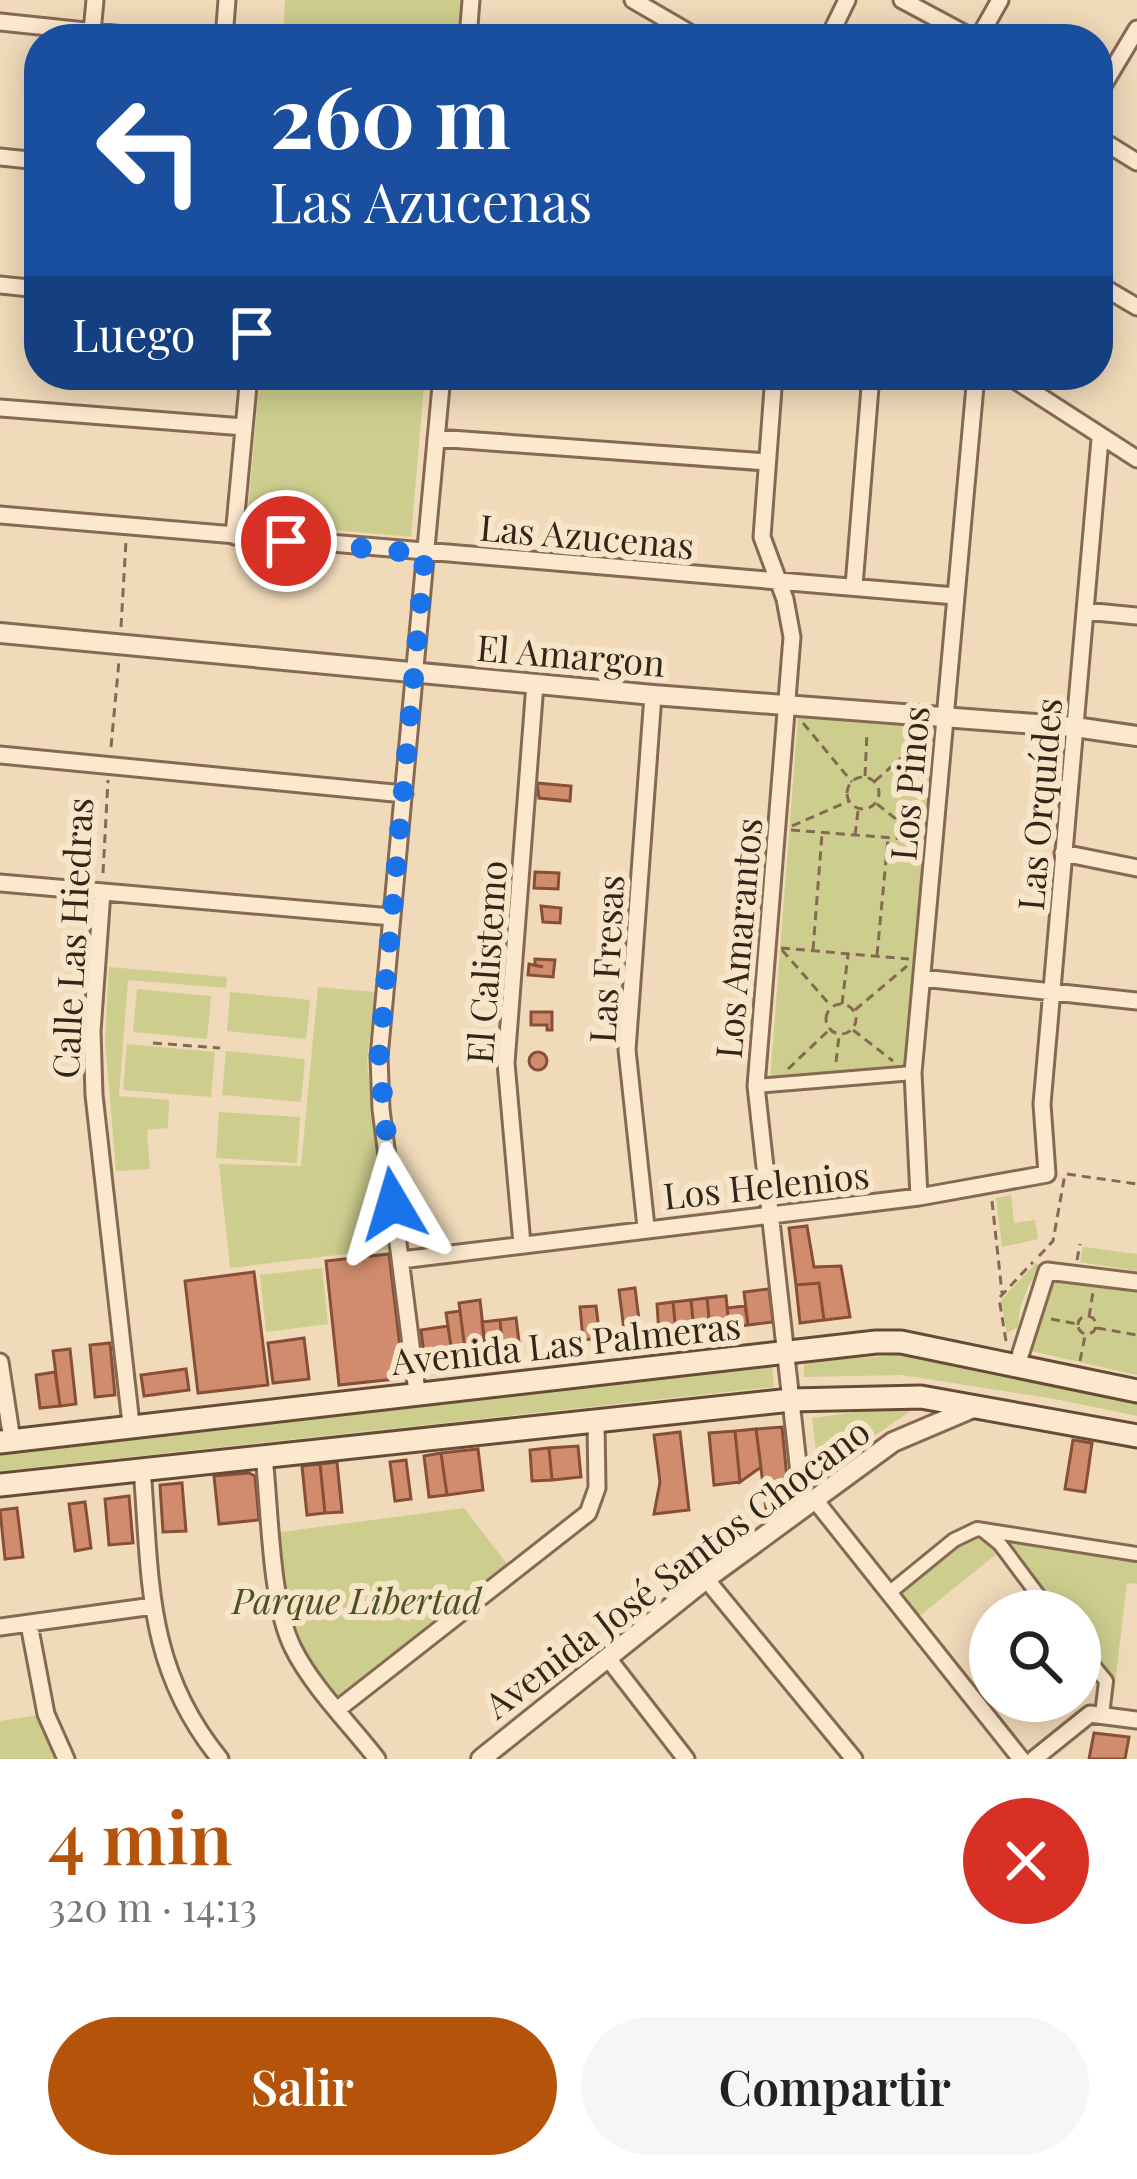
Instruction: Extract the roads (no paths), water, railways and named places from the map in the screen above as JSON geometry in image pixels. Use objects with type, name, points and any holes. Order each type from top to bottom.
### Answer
[{"type":"main road","name":"Avenida Las Palmeras","points":[[6,1441],[786,1351],[901,1342],[1137,1391]]},
{"type":"main road","points":[[0,1485],[791,1400],[887,1396],[981,1405],[1137,1436]]},
{"type":"street","points":[[633,0],[674,24]]},
{"type":"street","points":[[902,0],[948,24]]},
{"type":"street","points":[[1113,69],[1137,29]]},
{"type":"street","points":[[234,536],[248,390]]},
{"type":"street","points":[[416,1392],[381,1109],[379,1057],[441,390]]},
{"type":"street","name":"Los Amarantos","points":[[773,390],[763,537],[791,626],[783,830],[764,1085],[770,1215],[791,1400],[809,1504]]},
{"type":"street","points":[[854,586],[870,390]]},
{"type":"street","name":"Los Pinos","points":[[919,1197],[907,1070],[922,978],[975,390]]},
{"type":"street","points":[[1028,390],[1137,460]]},
{"type":"street","points":[[0,407],[244,427]]},
{"type":"street","points":[[436,438],[766,462]]},
{"type":"street","name":"Las Orquídes","points":[[1056,1174],[1042,1104],[1100,439]]},
{"type":"street","name":"Las Azucenas","points":[[0,515],[955,596]]},
{"type":"street","points":[[1085,611],[1137,616]]},
{"type":"street","name":"El Amargon","points":[[0,633],[1137,736]]},
{"type":"street","name":"El Calistemo","points":[[522,1244],[506,1063],[535,684]]},
{"type":"street","name":"Las Fresas","points":[[646,1227],[627,1050],[653,695]]},
{"type":"street","points":[[0,755],[404,794]]},
{"type":"street","points":[[1064,854],[1137,868]]},
{"type":"street","points":[[0,883],[392,917]]},
{"type":"street","name":"Calle Las Hiedras","points":[[102,892],[92,1031],[94,1095],[131,1424]]},
{"type":"street","points":[[922,978],[1137,1000]]},
{"type":"street","points":[[764,1085],[907,1070]]},
{"type":"street","name":"Los Helenios","points":[[400,1260],[919,1197],[1056,1174]]},
{"type":"street","points":[[1010,1364],[1047,1271],[1137,1282]]},
{"type":"street","points":[[0,1362],[6,1441]]},
{"type":"street","name":"Avenida José Santos Chocano","points":[[481,1759],[706,1579],[893,1442],[981,1405]]},
{"type":"street","points":[[338,1709],[588,1513],[598,1488],[596,1423]]},
{"type":"street","points":[[264,1456],[284,1624],[298,1657],[377,1759]]},
{"type":"street","points":[[142,1468],[153,1606],[172,1684],[220,1759]]},
{"type":"street","points":[[809,1504],[889,1593],[1021,1759]]},
{"type":"street","points":[[889,1593],[977,1528],[1137,1554]]},
{"type":"street","points":[[977,1528],[993,1537],[1034,1590]]},
{"type":"street","points":[[706,1579],[854,1759]]},
{"type":"street","points":[[0,1628],[153,1606]]},
{"type":"street","points":[[29,1624],[46,1714],[65,1759]]},
{"type":"street","points":[[607,1657],[686,1759]]},
{"type":"street","points":[[1101,1675],[1106,1681],[1102,1715]]},
{"type":"street","points":[[1034,1759],[1090,1714],[1137,1720]]},
{"type":"park label","name":"Parque Libertad","points":[[357,1599]]}]
